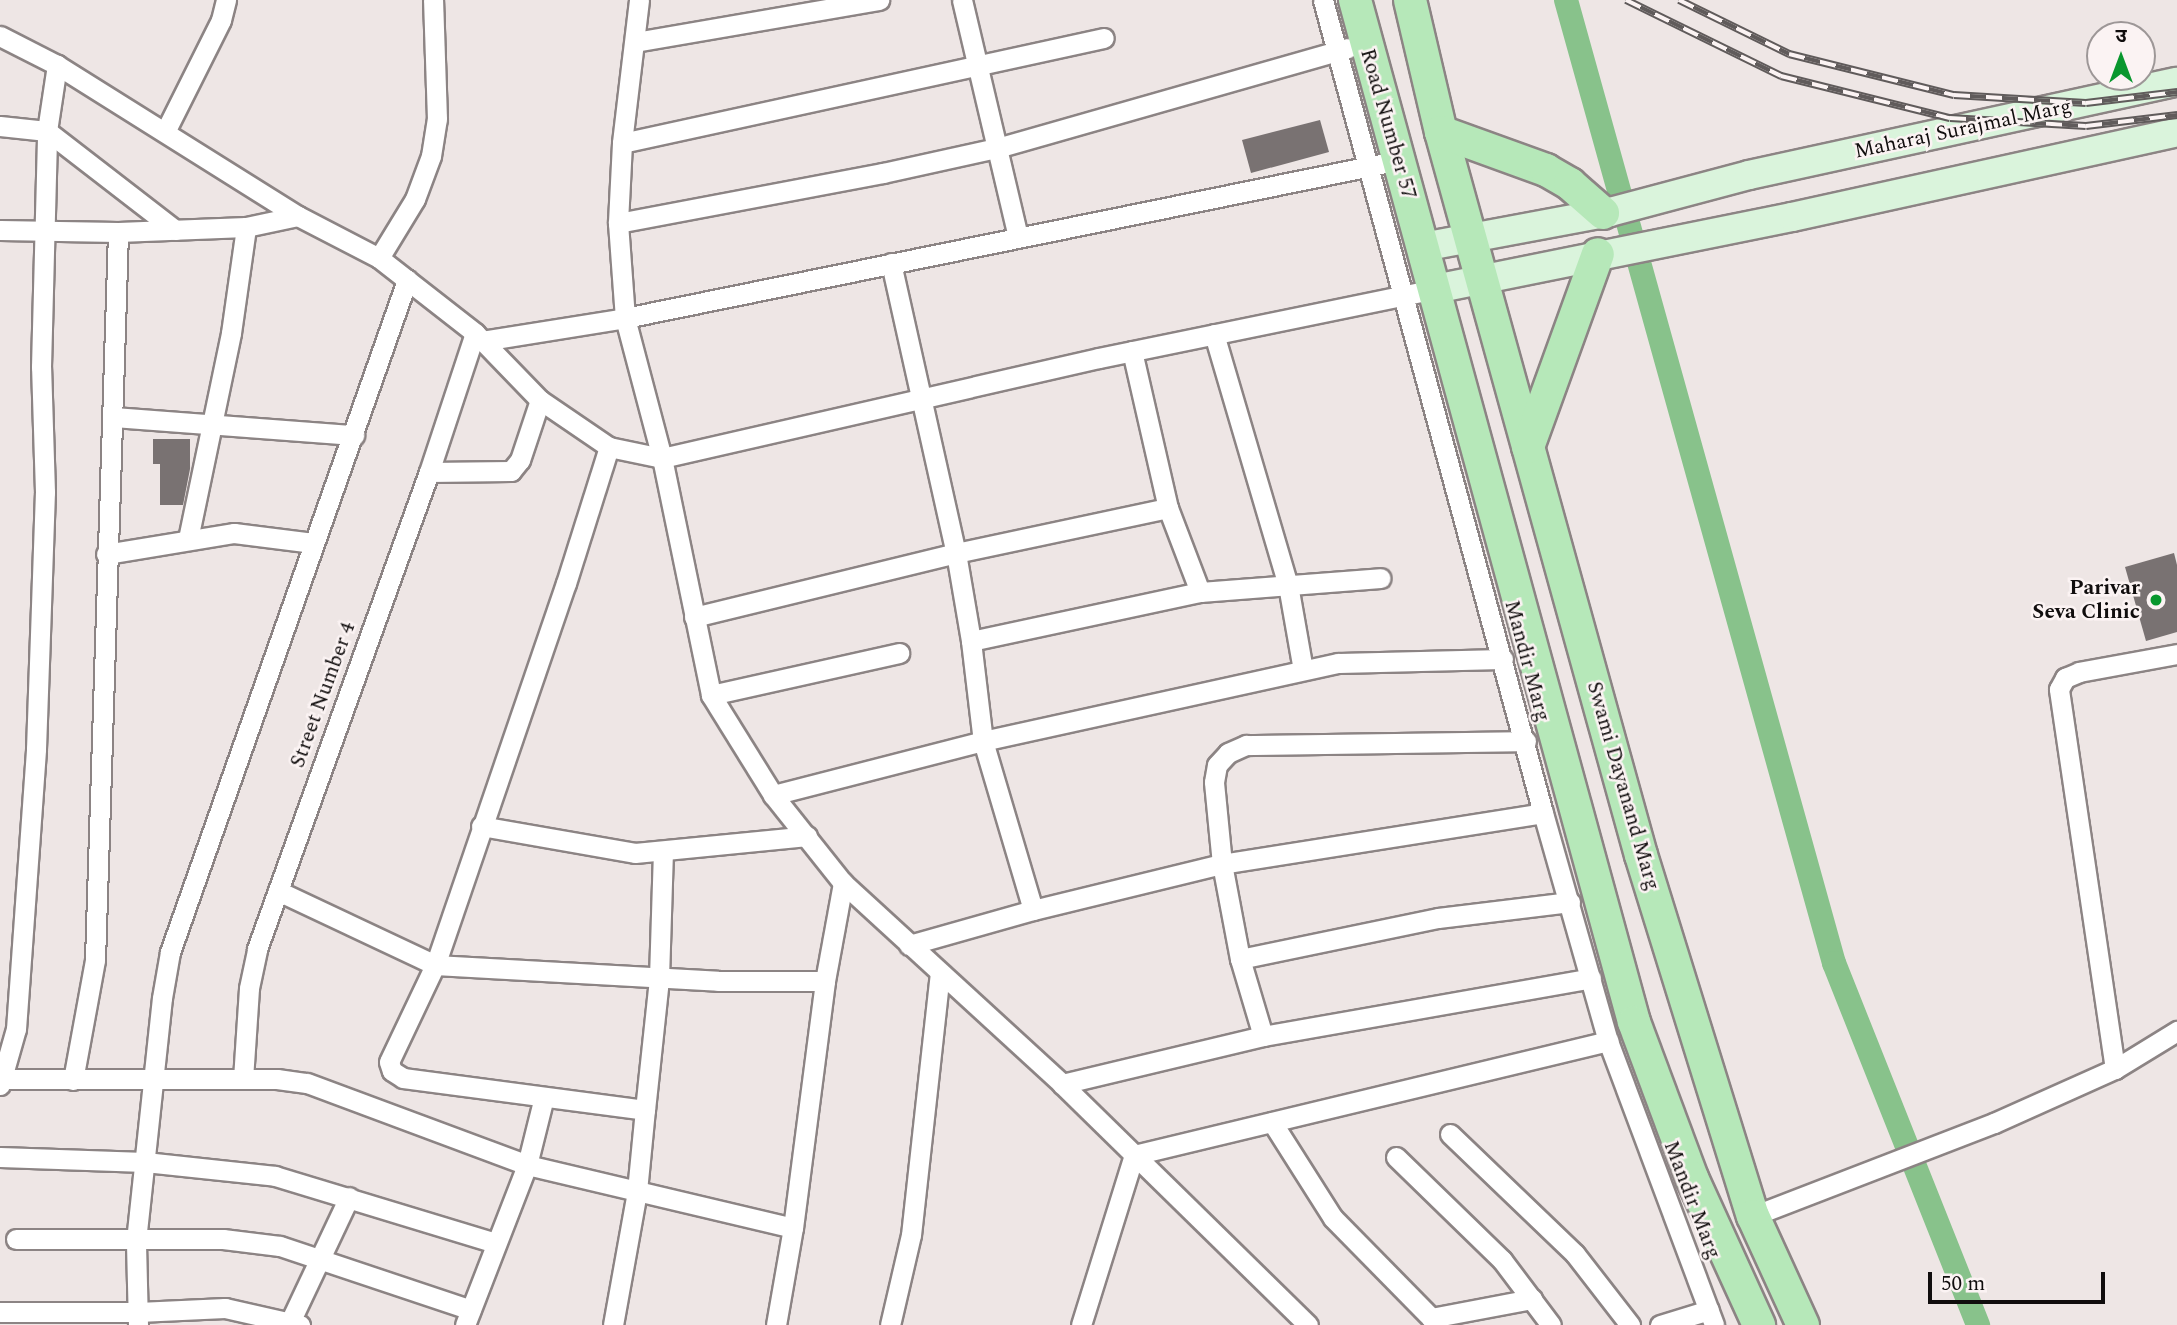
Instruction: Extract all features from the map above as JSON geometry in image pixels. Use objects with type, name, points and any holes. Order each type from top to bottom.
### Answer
[{"type":"main road","name":"Road Number 57","points":[[1354,0],[1351,47],[1399,160],[1423,247]]},
{"type":"main road","points":[[1410,0],[1441,132],[1470,237]]},
{"type":"main road","name":"Maharaj Surajmal Marg","points":[[1423,247],[1607,213],[1749,176],[2177,82]]},
{"type":"main road","points":[[1441,132],[1546,170],[1570,184],[1607,213]]},
{"type":"main road","points":[[1434,289],[1598,254],[1791,218],[2177,132]]},
{"type":"main road","name":"Swami Dayanand Marg","points":[[1470,237],[1641,855],[1753,1216],[1803,1325]]},
{"type":"main road","points":[[1423,247],[1634,1021],[1692,1178],[1759,1325]]},
{"type":"main road","points":[[1528,447],[1598,254]]},
{"type":"street","points":[[164,132],[221,20],[226,0]]},
{"type":"street","points":[[379,258],[415,199],[431,156],[437,119],[433,0]]},
{"type":"street","points":[[639,0],[622,143],[618,223],[625,318],[662,458],[711,695],[773,795],[843,883],[1062,1084],[1308,1325]]},
{"type":"street","points":[[635,42],[879,0]]},
{"type":"street","points":[[962,0],[1018,237]]},
{"type":"street","name":"Mandir Marg","points":[[1323,0],[1351,47],[1369,166],[1526,741],[1543,813],[1608,1041],[1711,1318]]},
{"type":"street","points":[[0,36],[57,65],[298,216],[379,258],[478,337],[540,400],[609,447],[662,458],[1132,351],[1434,289]]},
{"type":"street","points":[[622,143],[1104,38]]},
{"type":"street","points":[[618,223],[883,173],[997,148],[1351,47]]},
{"type":"street","points":[[57,65],[47,131],[43,229],[41,367],[45,492],[36,749],[16,1029],[1,1081],[243,1079],[307,1083],[527,1165],[793,1228]]},
{"type":"street","points":[[0,126],[47,131],[175,230]]},
{"type":"street","points":[[478,337],[625,318],[1399,160]]},
{"type":"street","points":[[0,230],[118,232],[246,227],[298,216]]},
{"type":"street","points":[[188,539],[231,333],[246,227]]},
{"type":"street","points":[[73,1080],[95,960],[118,232]]},
{"type":"street","points":[[891,263],[956,553],[971,642],[983,741],[1033,910]]},
{"type":"street","points":[[138,1318],[136,1241],[162,998],[174,939],[407,280]]},
{"type":"street","points":[[1214,334],[1288,585],[1303,670]]},
{"type":"street","name":"Street Number 4","points":[[243,1079],[249,988],[257,949],[478,337]]},
{"type":"street","points":[[1132,351],[1168,508],[1200,592]]},
{"type":"street","points":[[429,472],[510,471],[520,460],[540,400]]},
{"type":"street","points":[[113,417],[354,435]]},
{"type":"street","points":[[609,447],[566,583],[435,965],[390,1056],[392,1071],[403,1078],[645,1110]]},
{"type":"street","points":[[694,617],[956,553],[1168,508]]},
{"type":"street","points":[[106,554],[234,533],[313,543]]},
{"type":"street","points":[[971,642],[1200,592],[1380,578]]},
{"type":"street","points":[[711,695],[899,653]]},
{"type":"street","points":[[2115,1069],[2059,689],[2065,678],[2079,672],[2177,654]]},
{"type":"street","points":[[773,795],[983,741],[1338,663],[1387,659],[1503,659]]},
{"type":"street","points":[[1264,1037],[1240,960],[1222,864],[1214,782],[1217,765],[1228,753],[1246,745],[1526,741]]},
{"type":"street","points":[[909,945],[1033,910],[1222,864],[1543,813]]},
{"type":"street","points":[[481,826],[609,851],[663,853],[807,836]]},
{"type":"street","points":[[613,1325],[637,1191],[659,978],[663,853]]},
{"type":"street","points":[[776,1325],[793,1228],[825,981],[843,883]]},
{"type":"street","points":[[278,891],[435,965],[659,978],[825,981]]},
{"type":"street","points":[[1240,960],[1438,918],[1570,902]]},
{"type":"street","points":[[890,1325],[911,1235],[940,973]]},
{"type":"street","points":[[1062,1084],[1264,1037],[1591,978]]},
{"type":"street","points":[[1753,1216],[1994,1123],[2115,1069],[2177,1031]]},
{"type":"street","points":[[1133,1155],[1608,1041]]},
{"type":"street","points":[[16,1239],[254,1242],[280,1246],[468,1317],[527,1165],[544,1097]]},
{"type":"street","points":[[1272,1122],[1333,1218],[1434,1321],[1532,1300]]},
{"type":"street","points":[[1450,1134],[1575,1254],[1630,1325]]},
{"type":"street","points":[[1081,1325],[1133,1155]]},
{"type":"street","points":[[0,1157],[145,1163],[275,1176],[496,1243]]},
{"type":"street","points":[[1396,1157],[1502,1260],[1551,1325]]},
{"type":"street","points":[[0,1312],[138,1318],[226,1308],[295,1323],[319,1259],[349,1197]]},
{"type":"street","points":[[1660,1325],[1711,1318]]},
{"type":"building","points":[[1320,120],[1329,152],[1251,173],[1242,140]]},
{"type":"building","points":[[153,439],[190,439],[190,469],[183,505],[160,505],[160,464],[153,464]]},
{"type":"building","name":"Parivar Seva Clinic","points":[[2174,553],[2177,565],[2177,632],[2146,641],[2125,567]]},
{"type":"waterway","points":[[1566,0],[1834,963],[1978,1325]]},
{"type":"railway","points":[[1626,0],[1781,76],[1950,118],[2086,126],[2177,115]]},
{"type":"railway","points":[[1679,0],[1789,54],[1954,95],[2086,103],[2177,92]]},
{"type":"place","name":"Parivar Seva Clinic","points":[[2156,600]]}]
